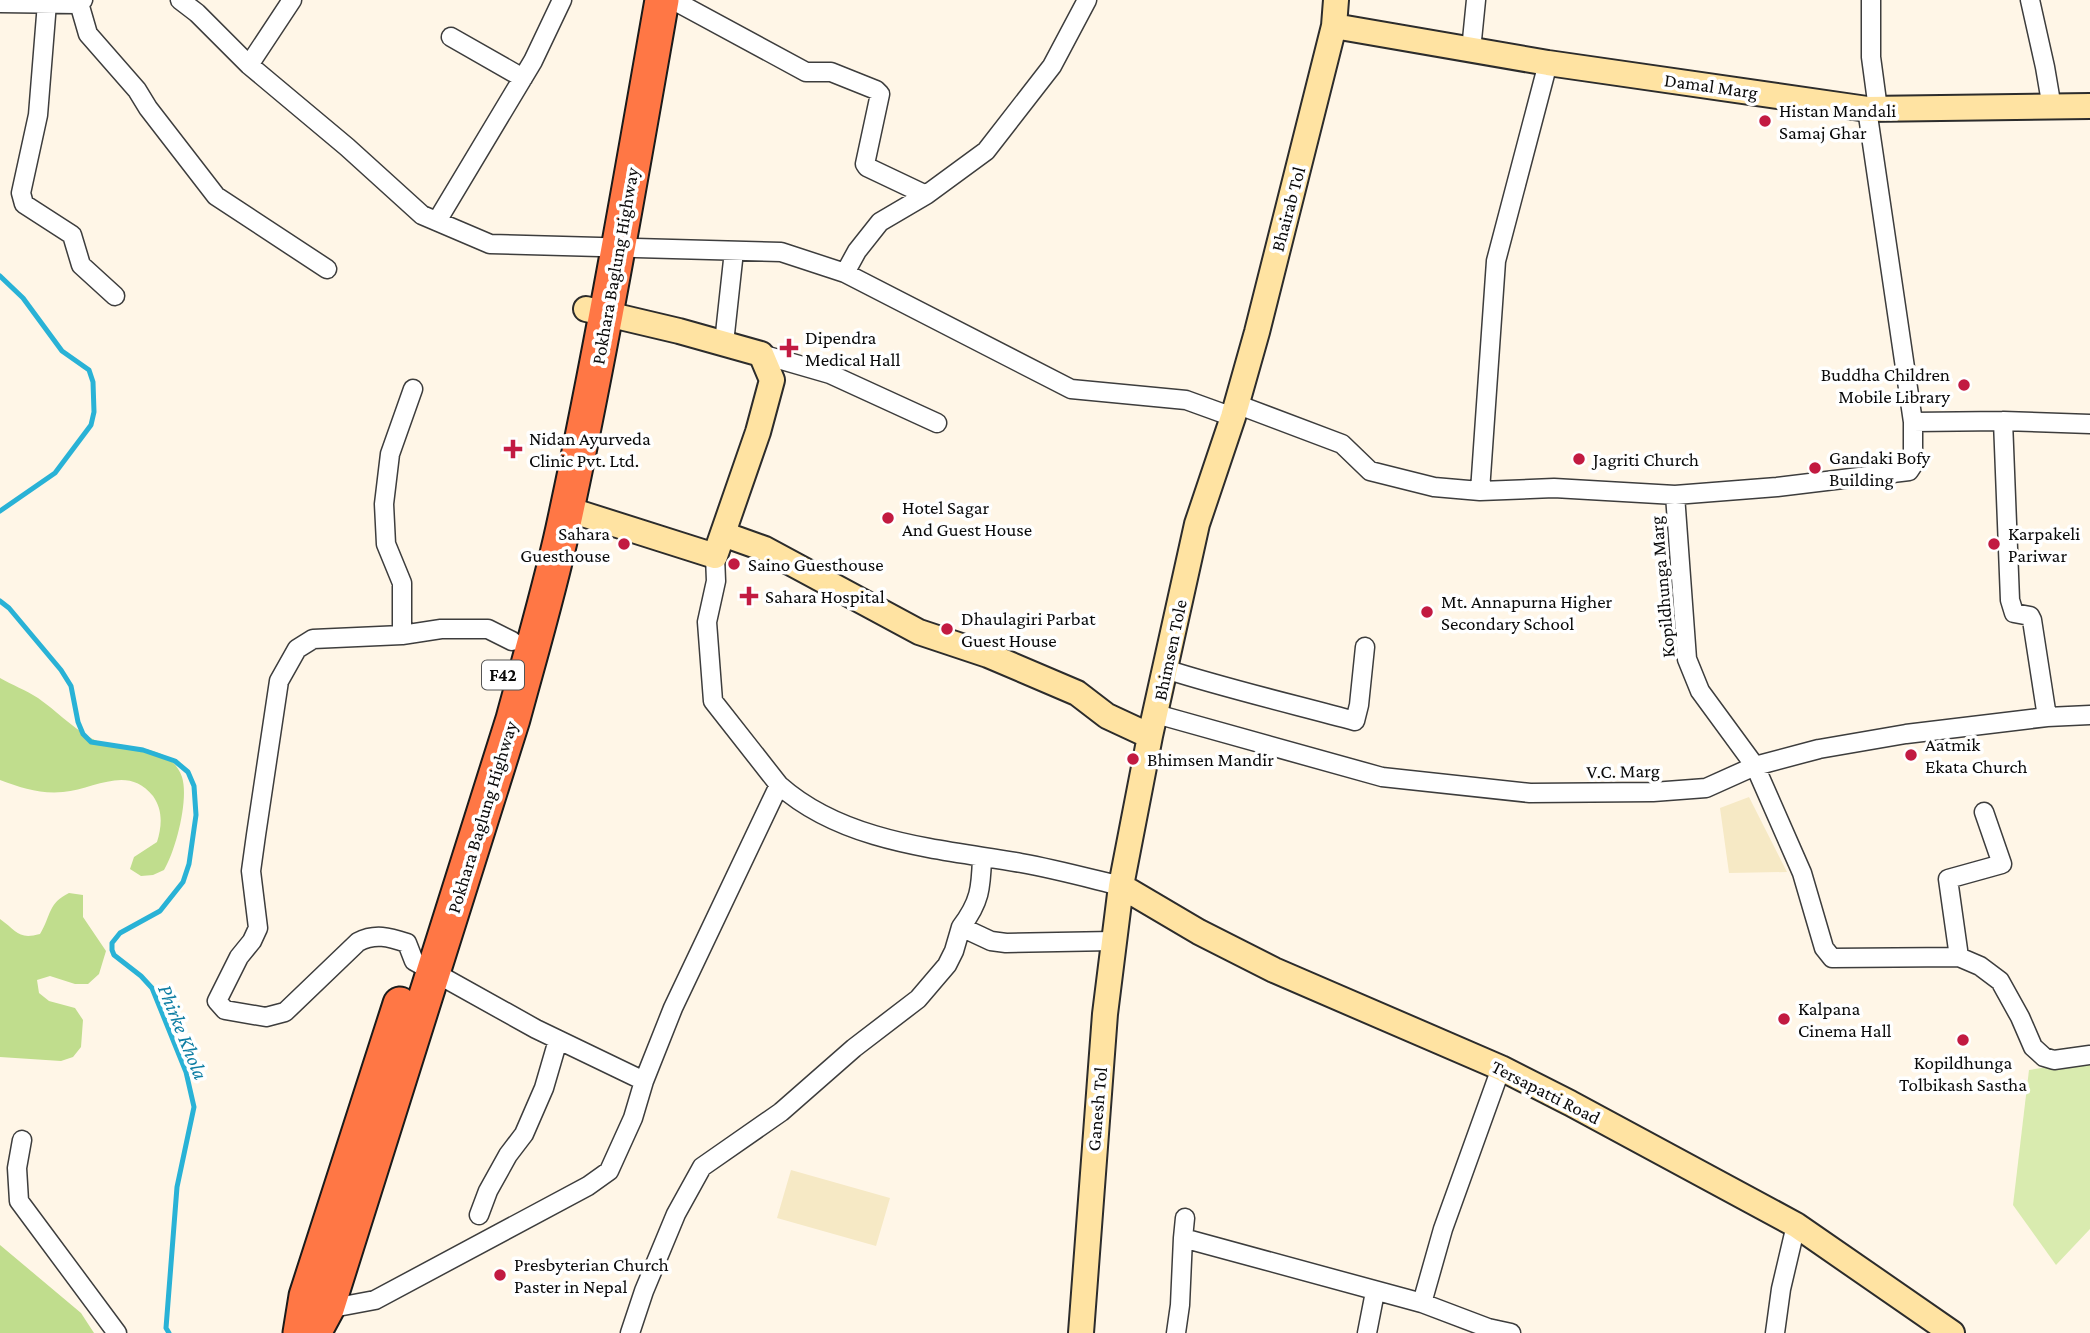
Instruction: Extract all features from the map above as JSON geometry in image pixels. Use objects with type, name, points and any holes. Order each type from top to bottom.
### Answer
[{"type":"highway","name":"Pokhara Baglung Highway","points":[[300,1333],[306,1296],[513,719],[567,509],[608,247],[641,0]]},
{"type":"highway","name":"Pokhara Baglung Highway","points":[[608,247],[662,0]]},
{"type":"highway","name":"Pokhara Baglung Highway","points":[[321,1321],[424,966],[597,312]]},
{"type":"main road","name":"Bhairab Tol","points":[[1234,411],[1257,332],[1334,26],[1336,0]]},
{"type":"main road","name":"Damal Marg","points":[[1334,26],[1548,63],[1872,109],[2090,106]]},
{"type":"main road","points":[[597,312],[761,354],[772,380],[758,432],[719,545]]},
{"type":"main road","name":"Bhimsen Tole","points":[[1121,886],[1196,524],[1234,411]]},
{"type":"main road","points":[[567,509],[719,545],[765,549],[919,632],[988,655],[1077,693],[1107,716],[1153,725]]},
{"type":"main road","name":"Ganesh Tol","points":[[1081,1333],[1092,1171],[1113,941],[1121,886]]},
{"type":"main road","name":"Tersapatti Road","points":[[1121,886],[1199,932],[1274,970],[1500,1068],[1796,1225],[1952,1333]]},
{"type":"street","points":[[180,0],[197,13],[249,65],[347,147],[422,215],[490,244],[781,252],[845,273],[1071,389],[1186,400],[1234,411],[1342,444],[1370,471],[1434,487],[1480,491],[1554,488],[1675,495],[1777,487],[1909,471],[1913,465],[1913,422],[1872,109],[1871,0]]},
{"type":"street","points":[[249,65],[292,0]]},
{"type":"street","points":[[437,221],[523,78],[562,0]]},
{"type":"street","points":[[673,0],[806,72],[834,73],[876,90],[880,94],[865,164],[926,195]]},
{"type":"street","points":[[845,273],[857,251],[880,222],[926,195],[986,151],[1052,66],[1087,0]]},
{"type":"street","points":[[1471,50],[1476,0]]},
{"type":"street","points":[[2030,0],[2052,108]]},
{"type":"street","points":[[0,3],[81,2],[88,34],[136,90],[216,196],[327,269]]},
{"type":"street","points":[[47,4],[38,115],[21,193],[24,204],[72,235],[80,265],[115,296]]},
{"type":"street","points":[[451,37],[523,78]]},
{"type":"street","points":[[1480,491],[1496,261],[1548,63]]},
{"type":"street","points":[[724,343],[734,251]]},
{"type":"street","points":[[761,354],[830,373],[937,423]]},
{"type":"street","points":[[402,635],[402,583],[386,544],[384,504],[390,454],[413,389]]},
{"type":"street","points":[[2003,421],[2011,608],[2014,613],[2032,620],[2047,717]]},
{"type":"street","points":[[1913,422],[2090,424]]},
{"type":"street","name":"Kopildhunga Marg","points":[[1675,495],[1687,659],[1700,691],[1755,766],[1802,873],[1824,948],[1832,958],[1959,957],[1980,966],[2000,981],[2033,1047],[2044,1057],[2054,1060],[2090,1055]]},
{"type":"street","points":[[719,545],[716,580],[707,622],[713,701],[788,793],[832,819],[882,838],[1061,871],[1121,886]]},
{"type":"street","points":[[512,641],[488,629],[440,629],[402,635],[313,639],[297,649],[279,681],[251,871],[258,928],[252,941],[239,957],[217,1001],[225,1010],[266,1017],[285,1012],[358,942],[368,937],[382,936],[407,943],[424,966],[558,1040],[644,1081]]},
{"type":"street","points":[[1165,669],[1215,685],[1355,721],[1364,647]]},
{"type":"street","name":"V.C. Marg","points":[[1153,725],[1382,777],[1530,793],[1653,792],[1706,788],[1755,766],[1831,747],[1906,734],[2047,717],[2090,715]]},
{"type":"street","points":[[321,1321],[375,1300],[609,1171],[633,1118],[644,1081],[673,1008],[779,785]]},
{"type":"street","points":[[1959,957],[1948,879],[2002,864],[1984,812]]},
{"type":"street","points":[[630,1333],[676,1214],[702,1167],[781,1112],[854,1048],[918,999],[947,965],[954,951],[961,927],[970,915],[980,892],[982,858]]},
{"type":"street","points":[[961,927],[991,941],[1006,943],[1113,941]]},
{"type":"street","points":[[479,1215],[488,1191],[508,1155],[524,1134],[544,1088],[558,1040]]},
{"type":"street","points":[[1422,1303],[1443,1229],[1500,1068]]},
{"type":"street","points":[[22,1140],[17,1168],[19,1201],[117,1333]]},
{"type":"street","points":[[1176,1333],[1181,1305],[1185,1218]]},
{"type":"street","points":[[1775,1333],[1781,1289],[1796,1225]]},
{"type":"street","points":[[1183,1238],[1422,1303],[1487,1331],[1511,1333]]},
{"type":"street","points":[[1367,1333],[1375,1292]]},
{"type":"shaded area","points":[[1749,797],[1787,872],[1729,873],[1720,808]]},
{"type":"shaded area","points":[[791,1170],[890,1198],[876,1246],[777,1218]]},
{"type":"green space","points":[[0,678],[29,692],[96,741],[156,752],[175,765],[184,786],[183,811],[177,838],[164,870],[141,876],[130,869],[134,857],[157,842],[161,818],[153,796],[133,781],[111,781],[75,790],[46,792],[0,780]]},
{"type":"green space","points":[[69,893],[83,895],[83,917],[106,951],[99,974],[88,984],[75,984],[50,976],[37,980],[39,993],[49,1001],[75,1008],[83,1020],[81,1047],[73,1057],[61,1061],[0,1057],[0,919],[22,935],[40,934],[53,906]]},
{"type":"green space","points":[[2090,1060],[2090,1229],[2056,1265],[2013,1205],[2029,1070]]},
{"type":"green space","points":[[0,1245],[81,1313],[94,1333],[0,1333]]},
{"type":"waterway","name":"Phirke Khola","points":[[0,276],[23,298],[62,351],[89,370],[93,382],[94,412],[91,425],[55,473],[0,511]]},
{"type":"waterway","name":"Phirke Khola","points":[[0,601],[9,608],[61,670],[71,686],[78,722],[83,734],[91,742],[143,750],[175,761],[188,772],[194,786],[196,815],[189,864],[183,882],[160,911],[120,933],[112,943],[114,955],[152,988],[186,1072],[194,1107],[177,1187],[166,1328],[169,1333]]},
{"type":"place","name":"Histan Mandali Samaj Ghar","points":[[1765,121]]},
{"type":"place","name":"Dipendra Medical Hall","points":[[789,348]]},
{"type":"place","name":"Buddha Children Mobile Library","points":[[1964,385]]},
{"type":"place","name":"Nidan Ayurveda Clinic Pvt. Ltd.","points":[[513,449]]},
{"type":"place","name":"Jagriti Church","points":[[1579,459]]},
{"type":"place","name":"Gandaki Bofy Building","points":[[1815,468]]},
{"type":"place","name":"Hotel Sagar And Guest House","points":[[888,518]]},
{"type":"place","name":"Sahara Guesthouse","points":[[624,544]]},
{"type":"place","name":"Karpakeli Pariwar","points":[[1994,544]]},
{"type":"place","name":"Saino Guesthouse","points":[[734,564]]},
{"type":"place","name":"Sahara Hospital","points":[[749,596]]},
{"type":"place","name":"Mt. Annapurna Higher Secondary School","points":[[1427,612]]},
{"type":"place","name":"Dhaulagiri Parbat Guest House","points":[[947,629]]},
{"type":"place","name":"Aatmik Ekata Church","points":[[1911,755]]},
{"type":"place","name":"Bhimsen Mandir","points":[[1133,759]]},
{"type":"place","name":"Kalpana Cinema Hall","points":[[1784,1019]]},
{"type":"place","name":"Kopildhunga Tolbikash Sastha","points":[[1963,1040]]},
{"type":"place","name":"Presbyterian Church Paster in Nepal","points":[[500,1275]]}]
